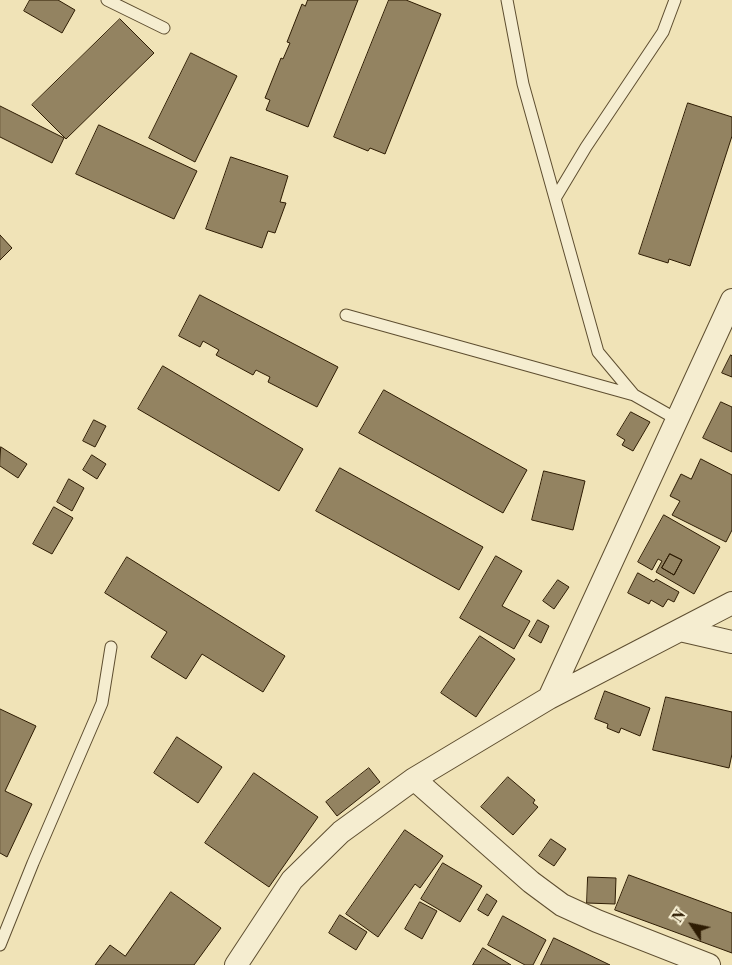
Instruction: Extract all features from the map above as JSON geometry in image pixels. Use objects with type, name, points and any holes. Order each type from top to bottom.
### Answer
[{"type":"street","points":[[549,698],[732,300]]},
{"type":"street","points":[[236,965],[292,880],[341,832],[414,779],[549,698],[732,603]]},
{"type":"street","points":[[680,630],[732,642]]},
{"type":"street","points":[[414,779],[531,882],[562,905],[597,922],[709,965]]},
{"type":"lane","points":[[107,0],[164,28]]},
{"type":"lane","points":[[508,0],[523,84],[598,352],[634,395]]},
{"type":"lane","points":[[556,197],[586,147],[663,32],[675,0]]},
{"type":"lane","points":[[346,315],[634,395],[678,420]]},
{"type":"lane","points":[[0,946],[33,863],[102,703],[110,646]]},
{"type":"building","points":[[30,0],[58,0],[75,10],[62,33],[24,11]]},
{"type":"building","points":[[308,0],[358,0],[308,127],[266,110],[270,100],[265,98],[281,58],[283,59],[290,43],[287,42],[302,4],[305,6]]},
{"type":"building","points":[[389,0],[406,0],[441,14],[385,154],[370,148],[368,151],[334,137]]},
{"type":"building","points":[[120,19],[154,53],[66,139],[32,105]]},
{"type":"building","points":[[191,53],[237,76],[195,162],[149,138]]},
{"type":"building","points":[[688,103],[732,117],[732,136],[690,266],[669,259],[668,263],[639,254]]},
{"type":"building","points":[[0,106],[64,138],[52,163],[0,137]]},
{"type":"building","points":[[99,125],[197,171],[174,219],[76,174]]},
{"type":"building","points":[[231,157],[288,176],[280,202],[286,203],[275,233],[268,231],[262,248],[206,229]]},
{"type":"building","points":[[0,235],[12,248],[0,260]]},
{"type":"building","points":[[200,295],[338,367],[317,407],[268,382],[270,377],[256,370],[253,375],[216,355],[219,350],[203,341],[200,347],[179,336]]},
{"type":"building","points":[[732,356],[732,377],[722,373]]},
{"type":"building","points":[[163,366],[303,449],[279,491],[138,409]]},
{"type":"building","points":[[384,390],[527,470],[503,513],[359,433]]},
{"type":"building","points":[[721,402],[732,407],[732,452],[703,438]]},
{"type":"building","points":[[631,412],[650,422],[633,451],[622,445],[625,440],[617,435]]},
{"type":"building","points":[[94,420],[106,426],[95,447],[83,441]]},
{"type":"building","points":[[1,447],[27,464],[18,478],[0,466]]},
{"type":"building","points":[[92,455],[106,464],[97,479],[83,470]]},
{"type":"building","points":[[701,459],[732,475],[732,530],[726,542],[672,515],[680,501],[670,496],[681,474],[691,479]]},
{"type":"building","points":[[340,468],[483,547],[459,590],[316,511]]},
{"type":"building","points":[[544,471],[585,481],[573,530],[532,520]]},
{"type":"building","points":[[69,479],[84,488],[72,511],[57,502]]},
{"type":"building","points":[[54,507],[73,518],[52,554],[33,544]]},
{"type":"building","points":[[664,515],[720,547],[694,594],[656,572],[662,561],[658,559],[652,570],[638,562]],"holes":[[[670,554],[682,560],[674,575],[662,568]]]},
{"type":"building","points":[[670,554],[682,560],[674,575],[662,568]]},
{"type":"building","points":[[496,556],[522,571],[502,606],[530,621],[514,649],[460,618]]},
{"type":"building","points":[[127,557],[285,656],[263,692],[202,654],[186,679],[151,657],[167,632],[105,593]]},
{"type":"building","points":[[638,573],[654,582],[656,579],[679,592],[674,602],[668,599],[663,607],[651,600],[649,604],[628,593]]},
{"type":"building","points":[[558,580],[569,587],[554,609],[543,601]]},
{"type":"building","points":[[538,620],[549,626],[541,643],[529,636]]},
{"type":"building","points":[[480,636],[515,659],[476,717],[441,693]]},
{"type":"building","points":[[605,691],[650,708],[640,736],[621,728],[619,733],[607,728],[608,724],[595,719]]},
{"type":"building","points":[[666,697],[732,712],[732,754],[729,768],[653,750]]},
{"type":"building","points":[[0,709],[36,726],[5,791],[32,804],[7,857],[0,853]]},
{"type":"building","points":[[177,737],[222,767],[198,803],[154,773]]},
{"type":"building","points":[[369,768],[380,782],[337,816],[326,802]]},
{"type":"building","points":[[254,773],[318,817],[269,887],[205,843]]},
{"type":"building","points":[[508,777],[535,800],[533,803],[538,807],[513,835],[481,807]]},
{"type":"building","points":[[405,830],[443,856],[420,888],[415,884],[378,937],[346,914]]},
{"type":"building","points":[[551,839],[566,849],[554,866],[539,856]]},
{"type":"building","points":[[443,863],[482,886],[460,922],[421,899]]},
{"type":"building","points":[[629,875],[732,913],[732,953],[615,910]]},
{"type":"building","points":[[588,877],[616,878],[615,904],[587,903]]},
{"type":"building","points":[[171,892],[221,928],[194,965],[95,965],[110,945],[125,956]]},
{"type":"building","points":[[487,894],[497,901],[488,916],[478,910]]},
{"type":"building","points":[[420,902],[437,911],[422,939],[405,929]]},
{"type":"building","points":[[340,915],[367,932],[356,950],[329,933]]},
{"type":"building","points":[[503,916],[546,940],[533,965],[525,965],[488,945]]},
{"type":"building","points":[[554,938],[610,965],[541,965]]},
{"type":"building","points":[[483,948],[511,965],[473,965]]}]
